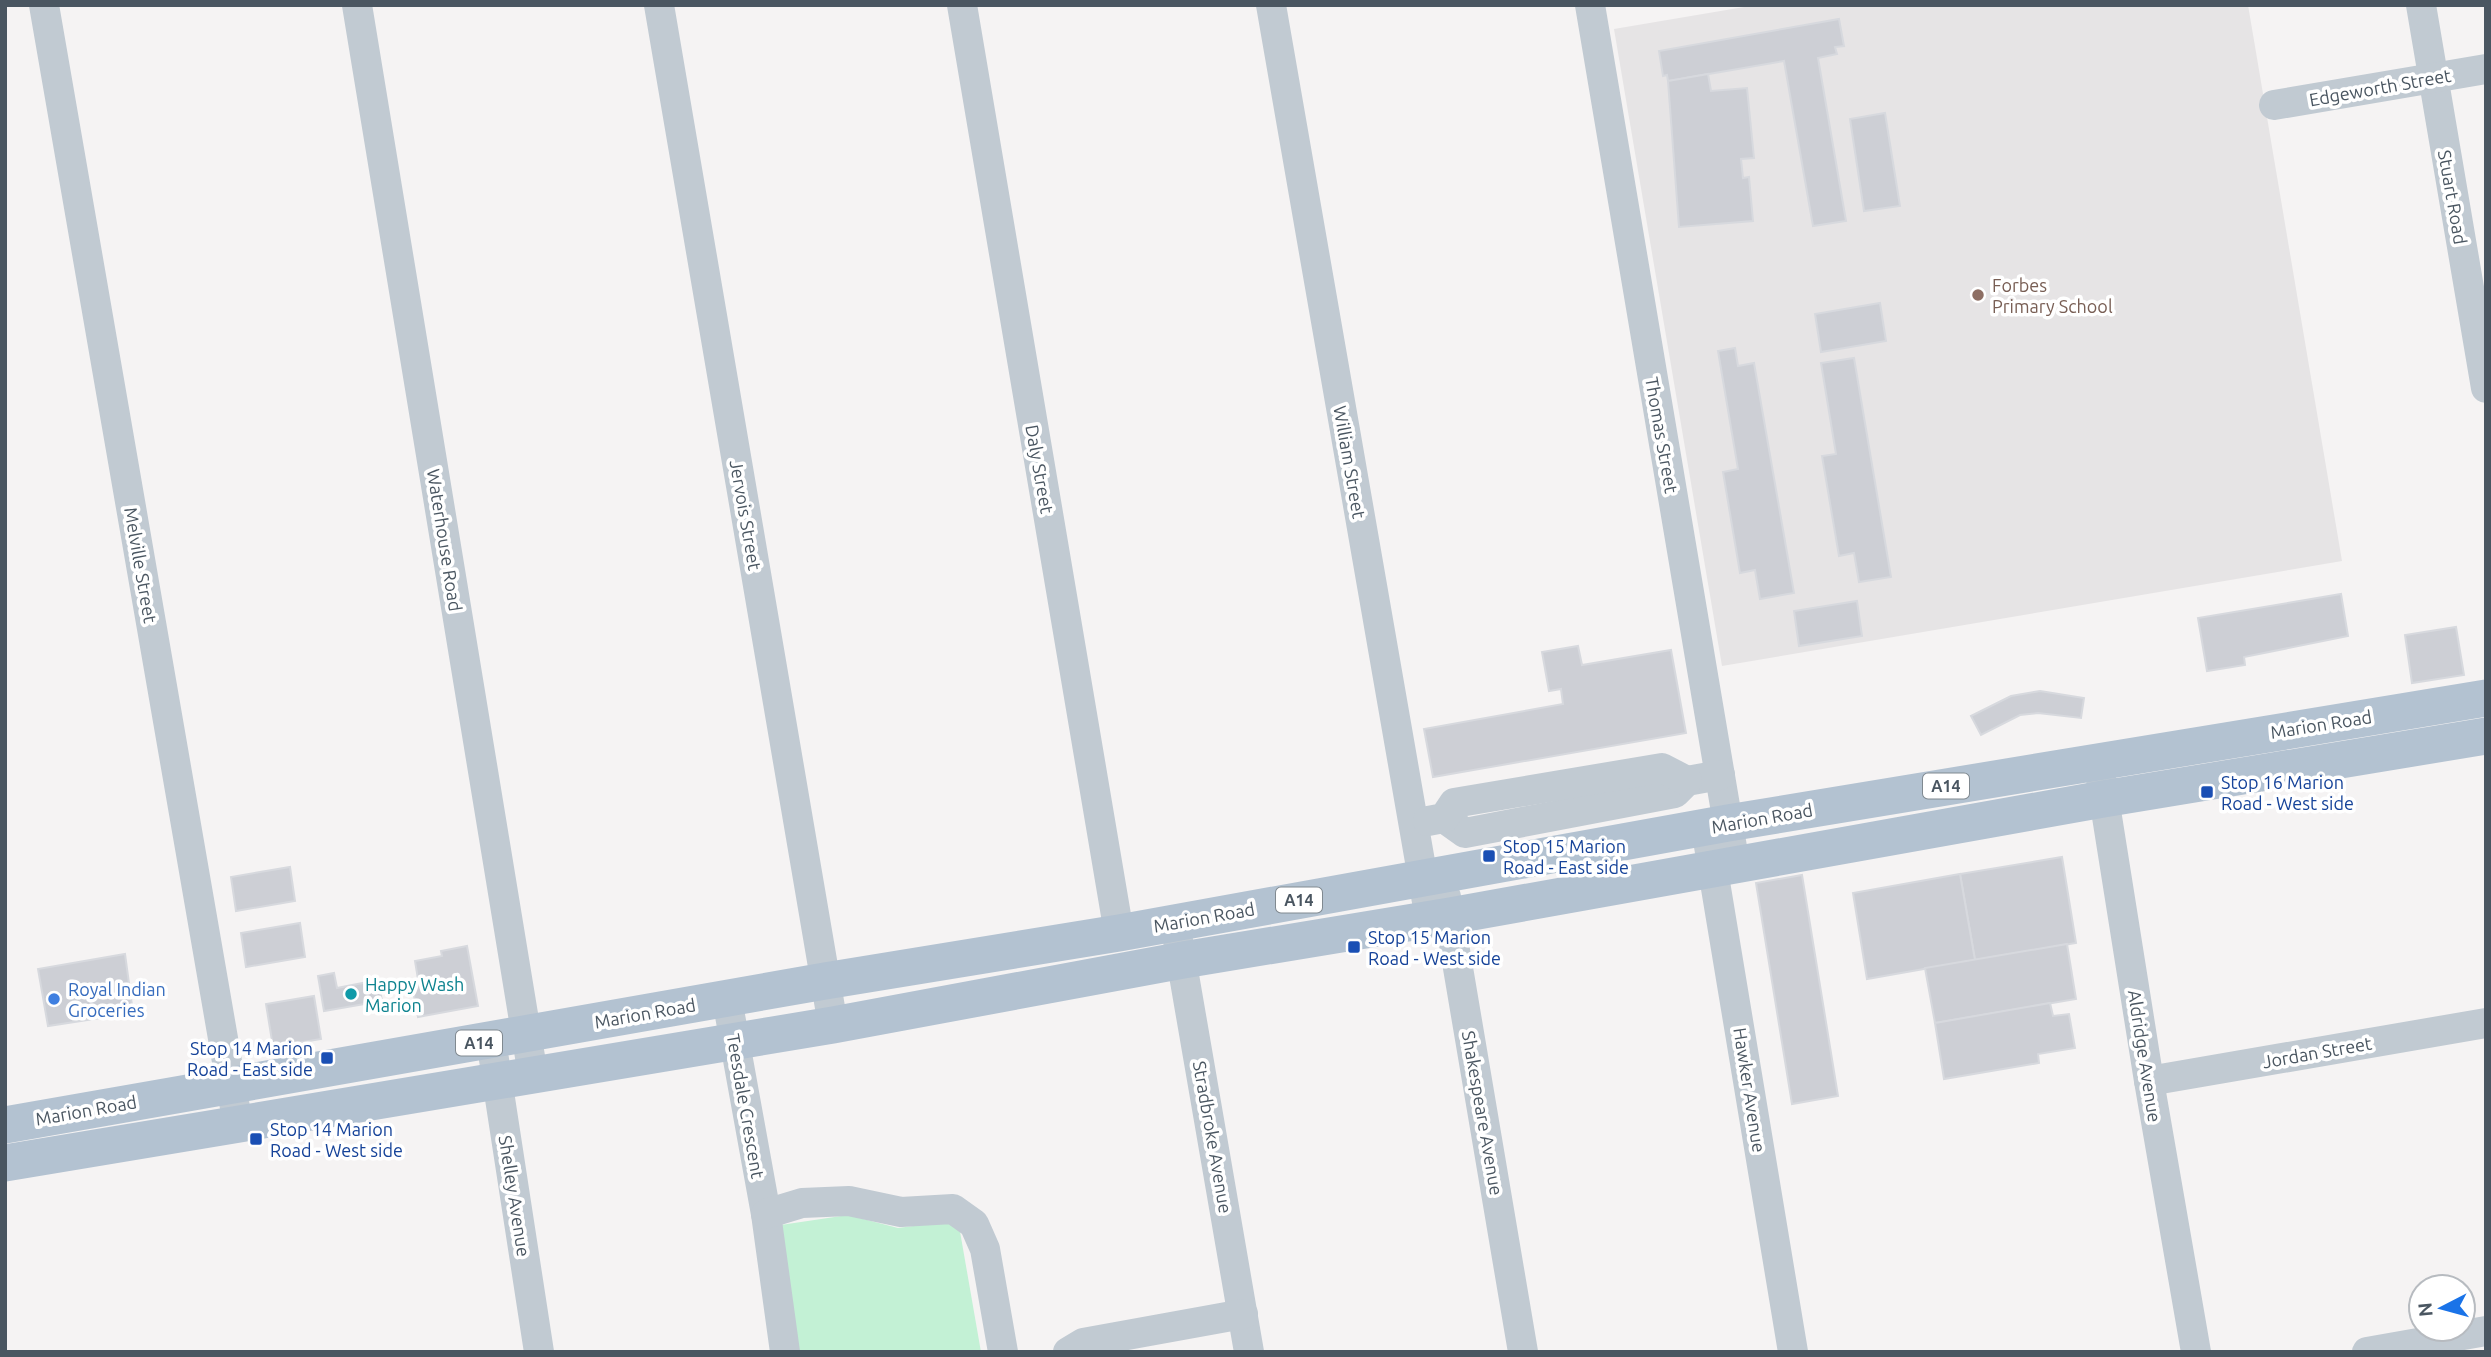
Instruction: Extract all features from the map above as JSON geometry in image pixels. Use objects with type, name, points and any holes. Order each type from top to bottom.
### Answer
[{"type":"main road","name":"Marion Road","points":[[5,1125],[825,981],[1119,933],[1717,825],[2486,698]]},
{"type":"main road","name":"A14","points":[[5,1163],[833,1025],[1183,960],[2103,799],[2486,736]]},
{"type":"street","name":"Melville Street","points":[[44,5],[238,1125]]},
{"type":"street","name":"Waterhouse Road","points":[[358,5],[515,1078]]},
{"type":"street","name":"Jervois Street","points":[[659,5],[833,1025]]},
{"type":"street","name":"Daly Street","points":[[962,5],[1119,933]]},
{"type":"street","name":"William Street","points":[[1271,5],[1413,823],[1432,876],[1440,917]]},
{"type":"street","name":"Thomas Street","points":[[1590,5],[1720,775],[1717,825],[1724,867]]},
{"type":"street","name":"Stuart Road","points":[[2420,5],[2486,388]]},
{"type":"street","name":"Edgeworth Street","points":[[2274,105],[2486,69]]},
{"type":"street","name":"Aldridge Avenue","points":[[2099,760],[2149,1081],[2196,1352]]},
{"type":"street","points":[[1413,823],[1444,818],[1465,833],[1675,793],[1687,781],[1720,775]]},
{"type":"street","name":"Hawker Avenue","points":[[1724,867],[1793,1352]]},
{"type":"street","name":"Shakespeare Avenue","points":[[1440,917],[1523,1352]]},
{"type":"street","name":"Stradbroke Avenue","points":[[1175,923],[1249,1352]]},
{"type":"street","name":"Teesdale Crescent","points":[[727,999],[766,1214],[785,1352]]},
{"type":"street","name":"Jordan Street","points":[[2149,1081],[2486,1023]]},
{"type":"street","name":"Shelley Avenue","points":[[515,1078],[540,1352]]},
{"type":"street","points":[[766,1214],[802,1203],[849,1201],[901,1212],[953,1209],[974,1224],[985,1249],[1003,1352]]},
{"type":"street","points":[[1068,1352],[1083,1343],[1243,1314]]},
{"type":"street","points":[[2367,1352],[2486,1331]]},
{"type":"shaded area","name":"Forbes Primary School","points":[[1756,5],[2248,5],[2342,561],[1722,666],[1614,29]]},
{"type":"green space","points":[[848,1215],[898,1228],[958,1220],[981,1352],[794,1352],[774,1226]]},
{"type":"building","points":[[1839,19],[1844,46],[1835,47],[1837,54],[1818,58],[1846,221],[1813,226],[1784,61],[1668,81],[1667,75],[1663,76],[1659,51]]},
{"type":"building","points":[[1708,74],[1711,91],[1747,88],[1754,158],[1741,159],[1743,178],[1749,177],[1753,221],[1679,227],[1668,81]]},
{"type":"building","points":[[1885,113],[1900,206],[1864,211],[1850,119]]},
{"type":"building","points":[[1880,303],[1886,341],[1821,352],[1815,314]]},
{"type":"building","points":[[1735,348],[1738,366],[1754,363],[1794,593],[1760,599],[1755,570],[1740,573],[1723,472],[1738,469],[1718,351]]},
{"type":"building","points":[[1854,358],[1891,577],[1859,582],[1854,553],[1839,556],[1822,456],[1836,454],[1821,363]]},
{"type":"building","points":[[2341,594],[2348,636],[2244,657],[2245,665],[2207,671],[2198,618]]},
{"type":"building","points":[[1857,601],[1862,636],[1799,646],[1794,611]]},
{"type":"building","points":[[2456,627],[2464,675],[2412,683],[2405,635]]},
{"type":"building","points":[[1578,646],[1582,665],[1671,650],[1686,733],[1433,777],[1424,729],[1563,704],[1561,689],[1549,691],[1542,652]]},
{"type":"building","points":[[2040,691],[2084,698],[2081,718],[2038,713],[2020,715],[1981,735],[1971,716],[2011,696]]},
{"type":"building","points":[[2062,857],[2076,943],[1975,960],[1960,874]]},
{"type":"building","points":[[290,867],[295,901],[236,911],[231,877]]},
{"type":"building","points":[[1960,874],[1975,960],[1867,979],[1853,893]]},
{"type":"building","points":[[1802,875],[1838,1096],[1792,1104],[1756,883]]},
{"type":"building","points":[[300,923],[305,957],[246,967],[241,933]]},
{"type":"building","points":[[2067,944],[2076,999],[1935,1023],[1925,968]]},
{"type":"building","points":[[467,946],[478,1006],[418,1017],[411,980],[418,979],[415,961],[442,956],[441,951]]},
{"type":"building","points":[[125,954],[133,1013],[48,1026],[38,969]]},
{"type":"building","name":"Happy Wash Marion","points":[[334,973],[337,988],[378,980],[382,1001],[324,1011],[318,976]]},
{"type":"building","points":[[314,996],[321,1039],[273,1047],[266,1004]]},
{"type":"building","points":[[2050,1003],[2053,1016],[2069,1014],[2075,1048],[2038,1054],[2039,1063],[1944,1079],[1935,1023]]},
{"type":"place","name":"Forbes Primary School","points":[[1978,295]]},
{"type":"place","name":"Stop 16 Marion Road - West side","points":[[2207,792]]},
{"type":"place","name":"Stop 15 Marion Road - East side","points":[[1489,856]]},
{"type":"place","name":"Stop 15 Marion Road - West side","points":[[1354,947]]},
{"type":"place","name":"Happy Wash Marion","points":[[351,994]]},
{"type":"place","name":"Royal Indian Groceries","points":[[54,999]]},
{"type":"place","name":"Stop 14 Marion Road - East side","points":[[327,1058]]},
{"type":"place","name":"Stop 14 Marion Road - West side","points":[[256,1139]]}]
